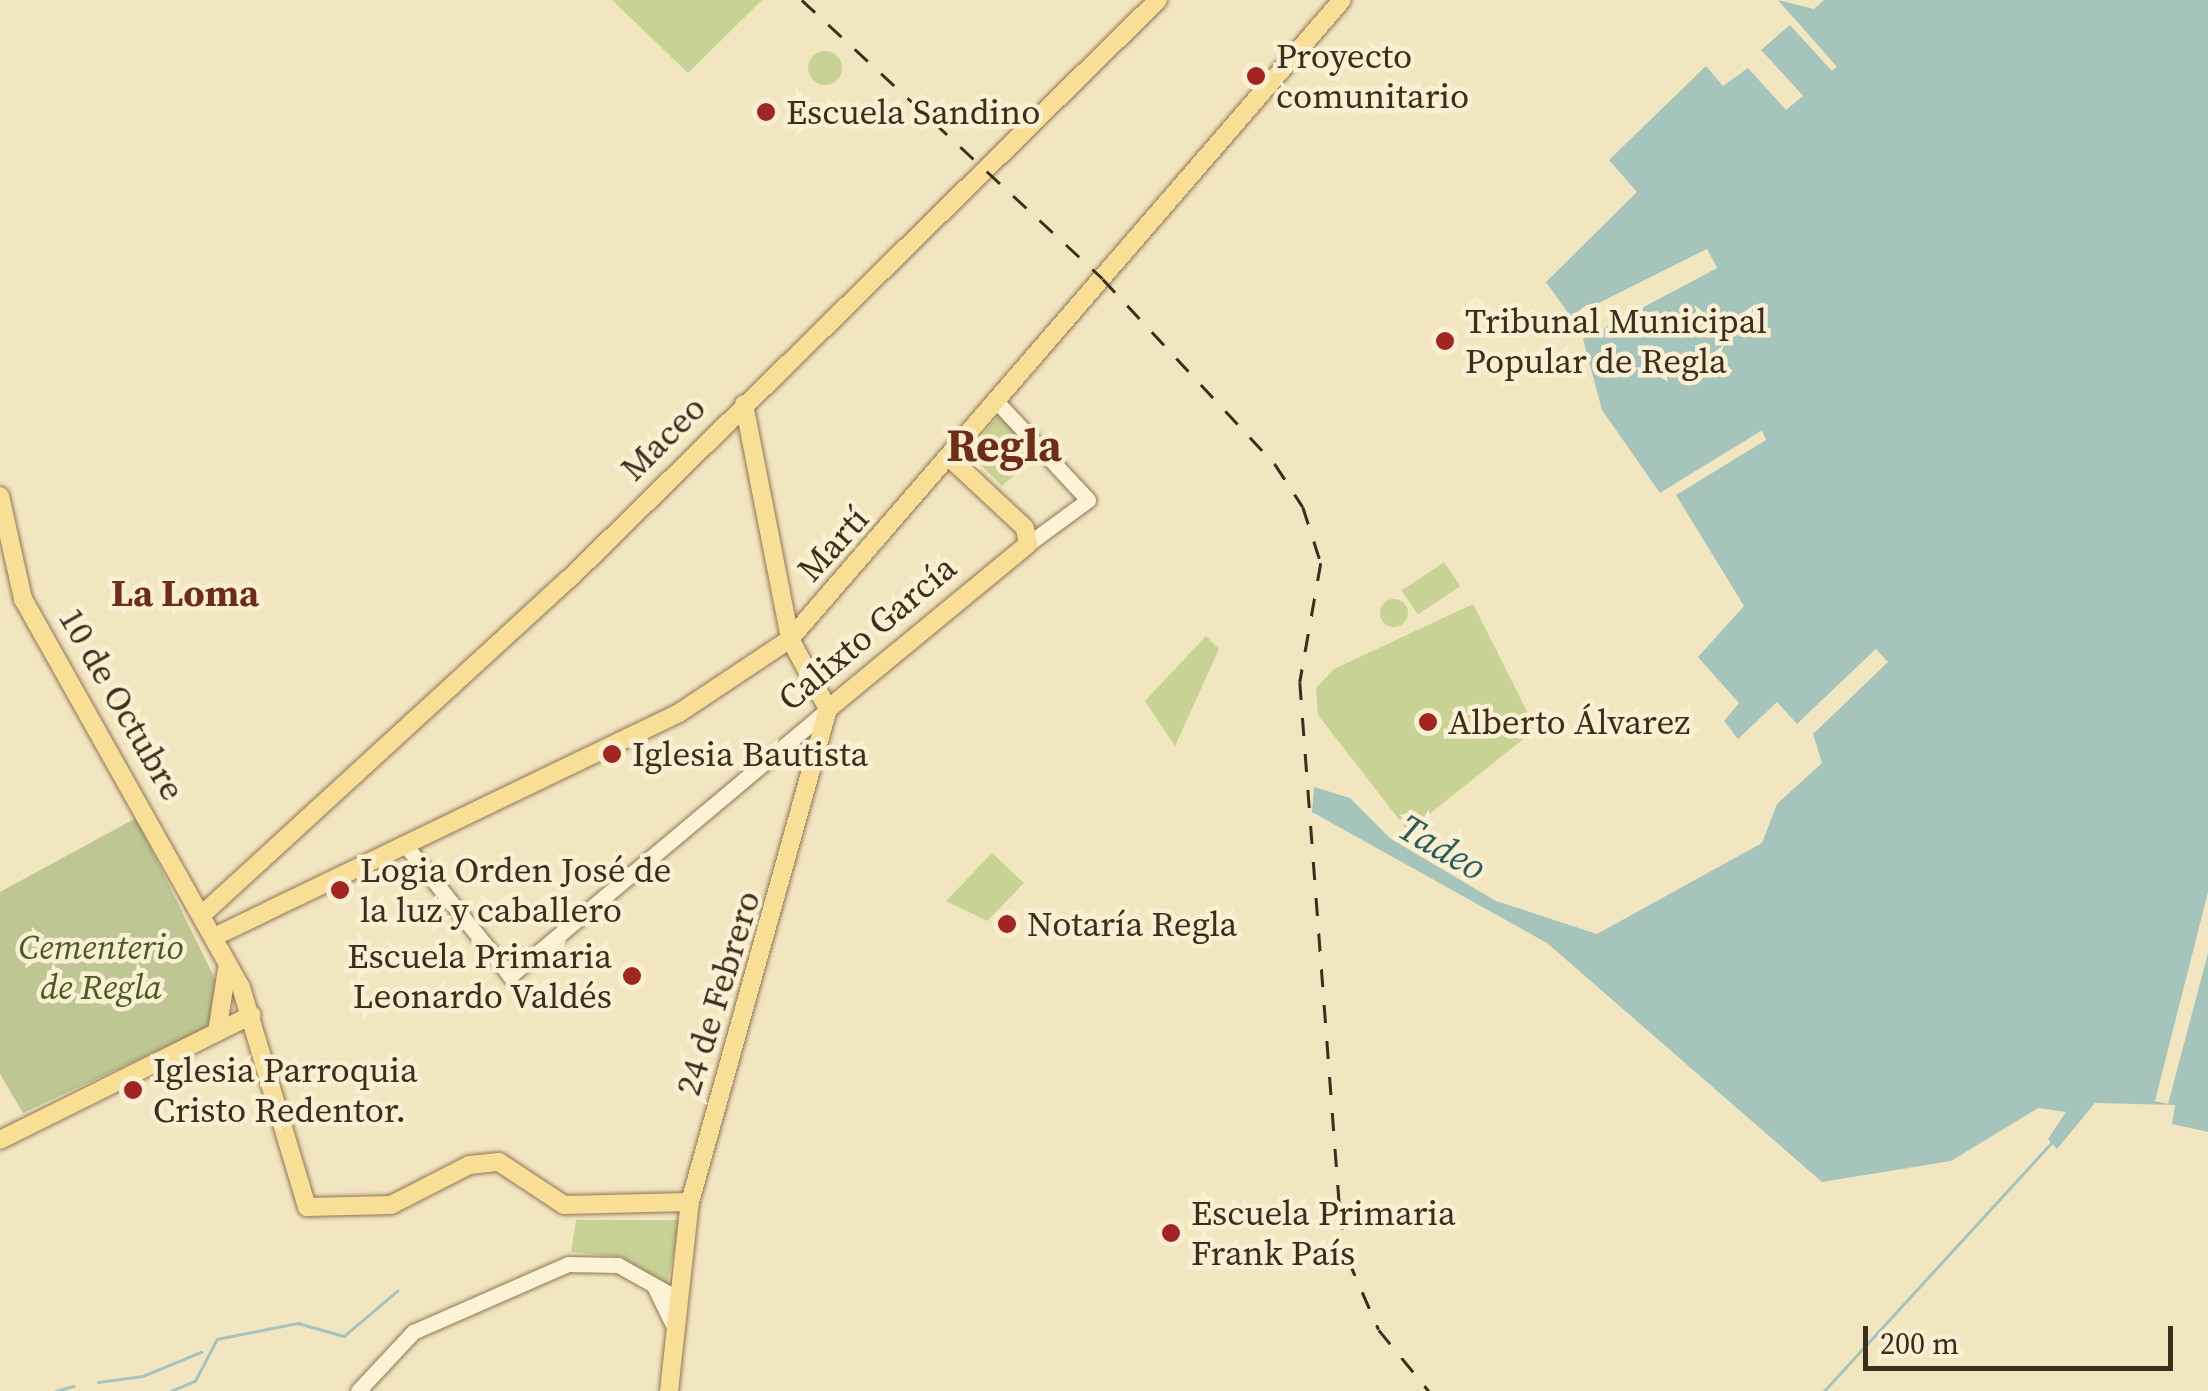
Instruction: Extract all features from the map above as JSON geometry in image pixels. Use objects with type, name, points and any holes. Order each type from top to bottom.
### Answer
[{"type":"main road","name":"Maceo","points":[[205,912],[389,750],[1158,0]]},
{"type":"main road","name":"Martí","points":[[224,949],[244,922],[679,713],[790,640],[951,459],[1342,0]]},
{"type":"main road","points":[[744,404],[790,640],[828,709]]},
{"type":"main road","points":[[951,459],[1025,528],[1028,544]]},
{"type":"main road","name":"10 de Octubre","points":[[0,496],[23,599],[224,949],[252,1015],[308,1207],[391,1205],[469,1165],[499,1162],[526,1174],[539,1189],[581,1207],[690,1202]]},
{"type":"main road","name":"Calixto García","points":[[828,709],[1028,544]]},
{"type":"main road","name":"24 de Febrero","points":[[669,1391],[674,1297],[690,1202],[828,709]]},
{"type":"main road","points":[[218,1032],[229,992],[224,949],[244,922]]},
{"type":"main road","points":[[0,1140],[252,1015]]},
{"type":"street","name":"Calixto García","points":[[998,403],[1088,500],[1028,544]]},
{"type":"street","name":"Calixto García","points":[[406,846],[510,976],[828,709]]},
{"type":"street","points":[[358,1391],[413,1332],[534,1276],[600,1262],[674,1297]]},
{"type":"street","points":[[656,1288],[672,1324]]},
{"type":"green space","points":[[612,0],[762,0],[688,73]]},
{"type":"green space","points":[[825,51],[837,56],[842,68],[837,80],[825,85],[813,80],[808,68],[813,56]]},
{"type":"green space","points":[[999,415],[1037,456],[1002,486],[968,452]]},
{"type":"green space","points":[[1444,562],[1460,586],[1418,615],[1402,591]]},
{"type":"green space","points":[[1394,599],[1404,603],[1408,613],[1404,623],[1394,627],[1384,623],[1380,613],[1384,603]]},
{"type":"green space","name":"Alberto Álvarez","points":[[1473,604],[1536,729],[1408,831],[1318,715],[1316,688],[1334,669]]},
{"type":"green space","points":[[1206,636],[1219,649],[1175,746],[1145,701]]},
{"type":"green space","name":"Cementerio de Regla","points":[[136,818],[218,985],[213,1025],[23,1113],[0,1074],[0,892]]},
{"type":"green space","points":[[992,853],[1024,883],[987,921],[946,901]]},
{"type":"green space","points":[[576,1220],[681,1220],[666,1287],[621,1257],[571,1252]]},
{"type":"water","points":[[1778,0],[1814,9],[1824,0],[2208,0],[2208,1132],[2172,1124],[2175,1105],[2095,1103],[2057,1149],[2048,1139],[2066,1112],[2038,1108],[1951,1161],[1822,1182],[1547,943],[1312,812],[1314,787],[1350,798],[1391,839],[1496,901],[1597,934],[1762,843],[1777,804],[1822,763],[1813,734],[1887,662],[1876,649],[1797,724],[1777,702],[1738,739],[1724,721],[1739,703],[1698,657],[1744,606],[1676,495],[1766,439],[1761,431],[1660,493],[1602,410],[1583,339],[1717,268],[1707,249],[1571,317],[1546,282],[1637,192],[1609,160],[1706,66],[1723,86],[1748,68],[1786,109],[1803,96],[1761,50],[1790,25],[1836,67]]},
{"type":"pier","points":[[1794,18],[1837,67],[1832,71],[1790,25]]},
{"type":"pier","points":[[1761,50],[1803,96],[1786,110],[1748,68],[1787,103],[1796,96]]},
{"type":"pier","points":[[1707,249],[1717,268],[1583,339],[1711,266],[1705,256],[1571,317]]},
{"type":"pier","points":[[1762,431],[1766,440],[1676,495],[1760,438],[1671,486]]},
{"type":"pier","points":[[1876,649],[1888,662],[1813,734],[1881,662],[1876,656],[1797,724]]},
{"type":"pier","points":[[2208,892],[2208,953],[2168,1104],[2155,1101]]},
{"type":"waterway","points":[[1824,1391],[2051,1143]]},
{"type":"waterway","points":[[171,1391],[195,1381],[217,1339],[298,1323],[344,1336],[397,1291]]},
{"type":"waterway","points":[[98,1382],[143,1376],[201,1352]]},
{"type":"waterway","points":[[56,1391],[73,1386]]},
{"type":"railway","points":[[802,0],[1103,279],[1275,464],[1303,507],[1321,563],[1300,682],[1340,1212],[1348,1259],[1379,1330],[1429,1391]]},
{"type":"place","name":"Proyecto comunitario","points":[[1256,76]]},
{"type":"place","name":"Escuela Sandino","points":[[766,112]]},
{"type":"place","name":"Tribunal Municipal Popular de Regla","points":[[1445,341]]},
{"type":"place","name":"Alberto Álvarez","points":[[1428,722]]},
{"type":"place","name":"Iglesia Bautista","points":[[612,754]]},
{"type":"place","name":"Logia Orden José de la luz y caballero","points":[[340,890]]},
{"type":"place","name":"Notaría Regla","points":[[1007,924]]},
{"type":"place","name":"Escuela Primaria Leonardo Valdés","points":[[632,976]]},
{"type":"place","name":"Iglesia Parroquia Cristo Redentor.","points":[[133,1090]]},
{"type":"place","name":"Escuela Primaria Frank País","points":[[1171,1233]]},
{"type":"district","name":"Regla","points":[[1004,446]]},
{"type":"district","name":"La Loma","points":[[185,594]]},
{"type":"water label","name":"Tadeo","points":[[1442,848]]}]
